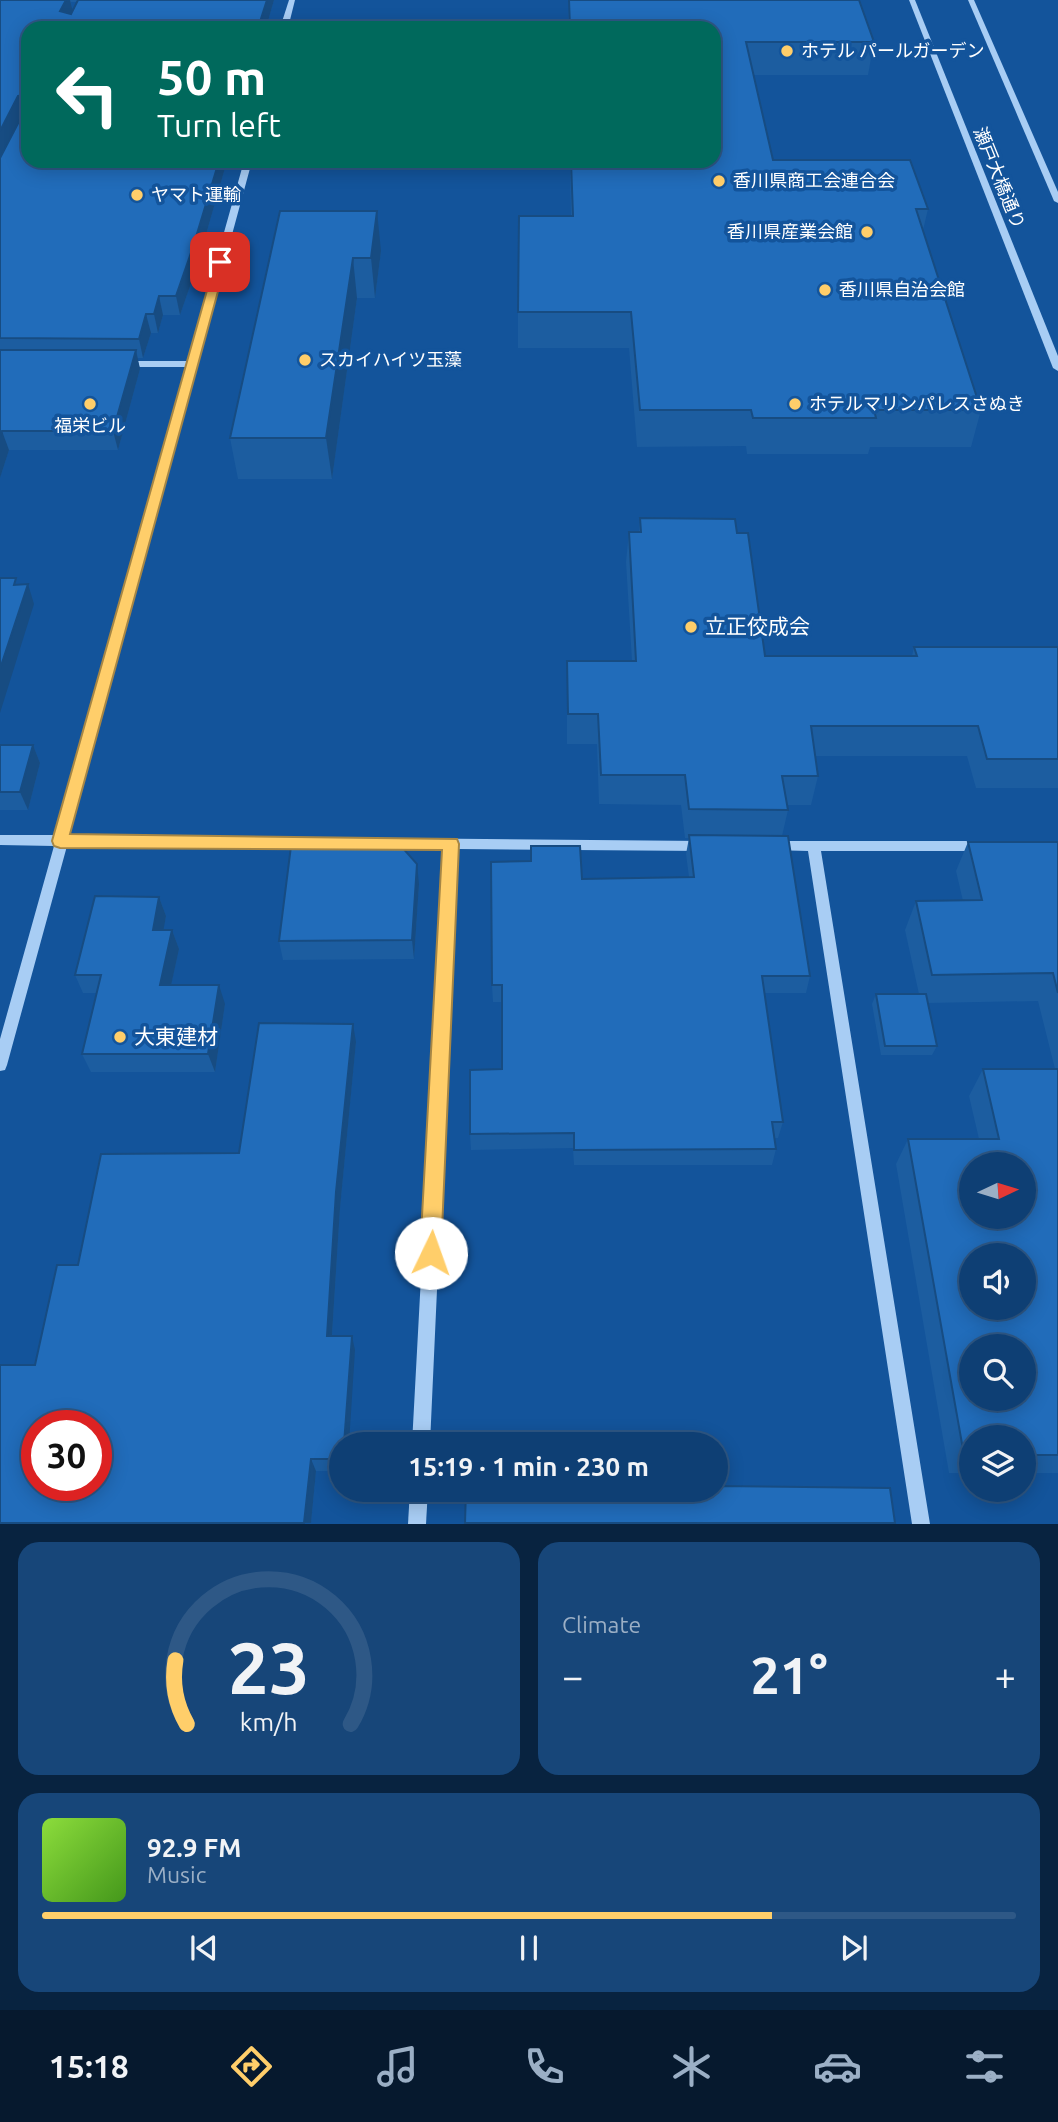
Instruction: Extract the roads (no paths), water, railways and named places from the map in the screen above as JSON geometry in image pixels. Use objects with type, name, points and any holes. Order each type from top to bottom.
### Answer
[{"type":"street","points":[[286,21],[292,0]]},
{"type":"street","name":"瀬戸大橋通り","points":[[912,0],[1058,368]]},
{"type":"street","points":[[971,0],[1058,201]]},
{"type":"street","points":[[0,1065],[246,168]]},
{"type":"street","points":[[110,364],[192,364]]},
{"type":"street","points":[[0,840],[716,846]]},
{"type":"street","points":[[422,1432],[451,844]]},
{"type":"street","points":[[758,846],[1004,846]]},
{"type":"street","points":[[814,847],[921,1524]]},
{"type":"street","points":[[417,1524],[418,1502]]},
{"type":"place","name":"ホテル パールガーデン","points":[[787,51]]},
{"type":"place","name":"香川県商工会連合会","points":[[719,181]]},
{"type":"place","name":"ヤマト運輸","points":[[137,195]]},
{"type":"place","name":"香川県産業会館","points":[[867,232]]},
{"type":"place","name":"香川県自治会館","points":[[825,290]]},
{"type":"place","name":"スカイハイツ玉藻","points":[[305,360]]},
{"type":"place","name":"福栄ビル","points":[[90,404]]},
{"type":"place","name":"ホテルマリンパレスさぬき","points":[[795,404]]},
{"type":"place","name":"立正佼成会","points":[[691,627]]},
{"type":"place","name":"大東建材","points":[[120,1037]]}]
